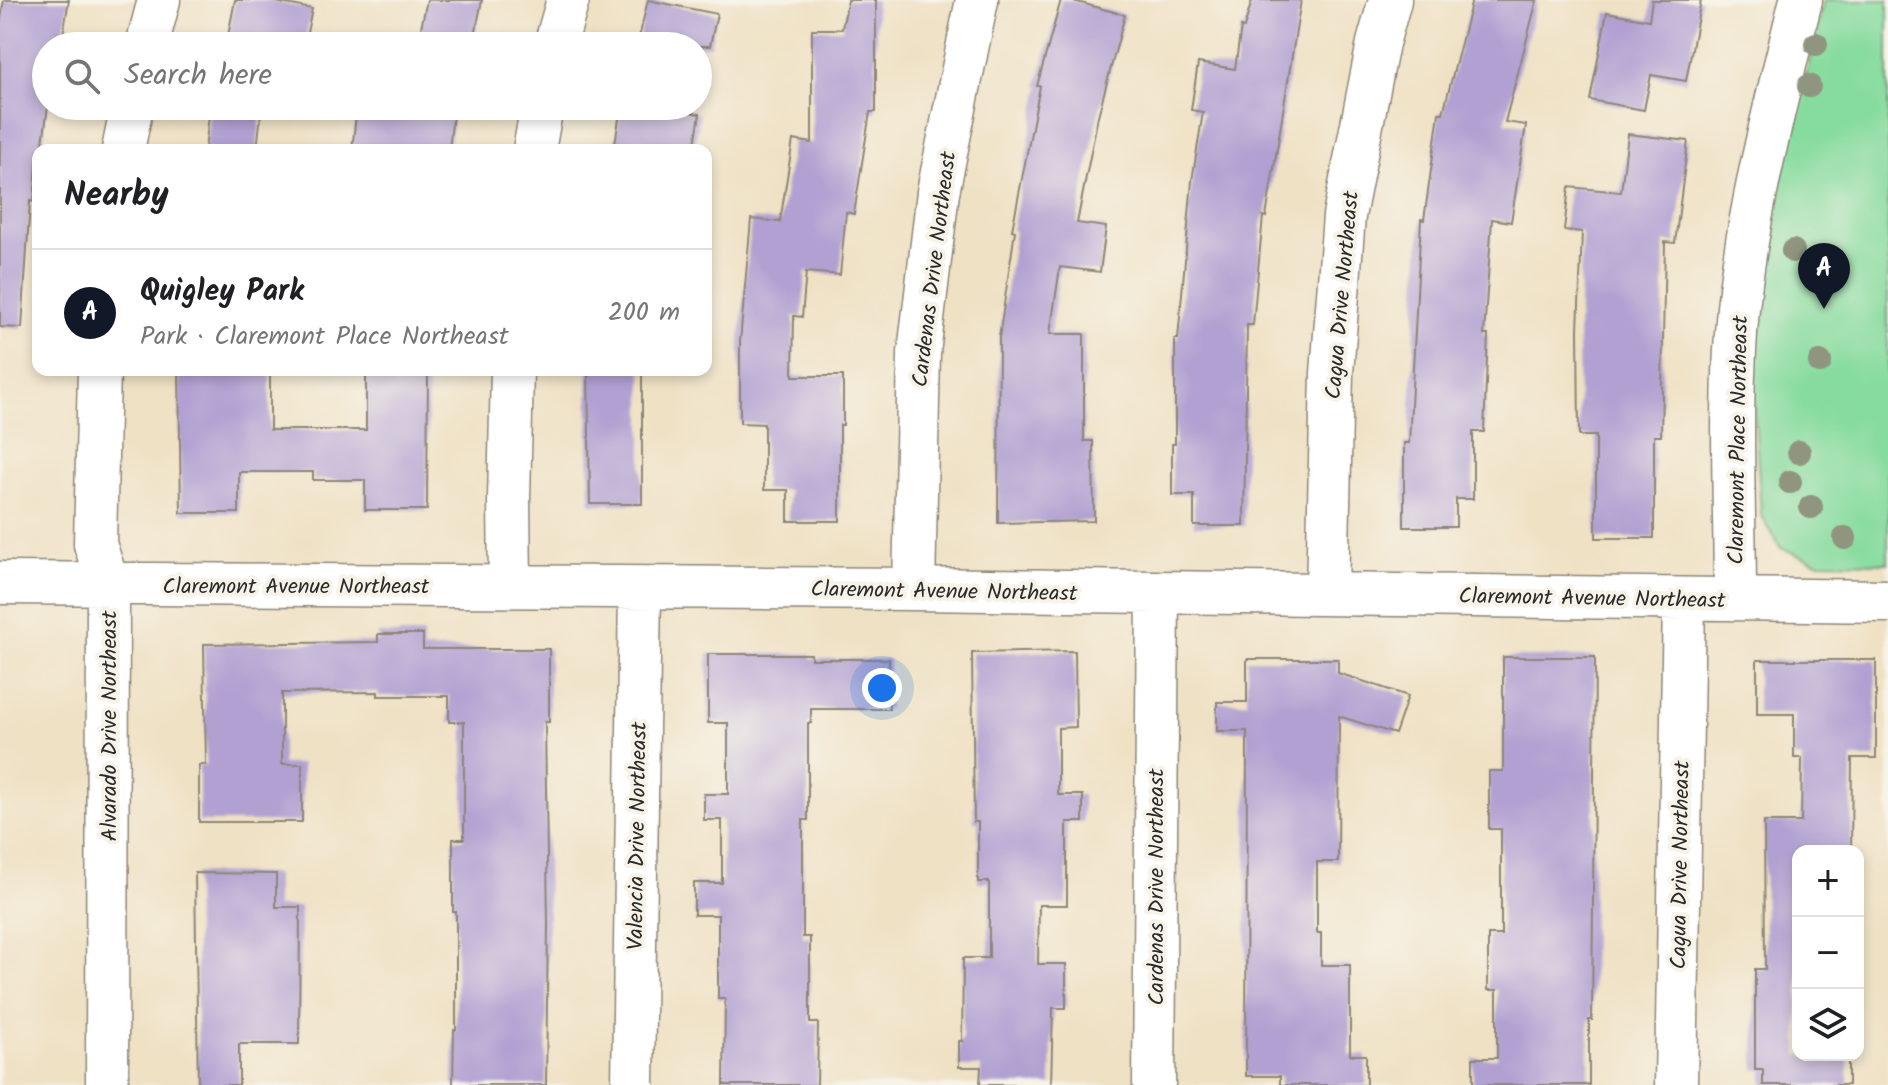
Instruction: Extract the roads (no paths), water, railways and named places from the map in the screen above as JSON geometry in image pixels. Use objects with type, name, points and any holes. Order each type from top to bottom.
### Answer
[{"type":"street","points":[[151,32],[159,0]]},
{"type":"street","points":[[559,32],[568,0]]},
{"type":"street","name":"Cardenas Drive Northeast","points":[[914,589],[919,353],[938,192],[977,0]]},
{"type":"street","name":"Cagua Drive Northeast","points":[[1327,594],[1332,373],[1344,216],[1378,43],[1390,0]]},
{"type":"street","name":"Claremont Place Northeast","points":[[1735,599],[1733,414],[1738,310],[1754,195],[1801,0]]},
{"type":"street","points":[[124,144],[129,120]]},
{"type":"street","points":[[535,144],[539,120]]},
{"type":"street","name":"Alvarado Drive Northeast","points":[[99,376],[95,544],[108,584],[107,1085]]},
{"type":"street","points":[[510,586],[512,376]]},
{"type":"street","name":"Claremont Avenue Northeast","points":[[0,583],[914,589],[1888,601]]},
{"type":"street","name":"Valencia Drive Northeast","points":[[633,1085],[640,588]]},
{"type":"street","name":"Cardenas Drive Northeast","points":[[1154,1085],[1158,594]]},
{"type":"street","name":"Cagua Drive Northeast","points":[[1676,1085],[1684,599]]},
{"type":"place","name":"Quigley Park","points":[[1824,309]]}]
